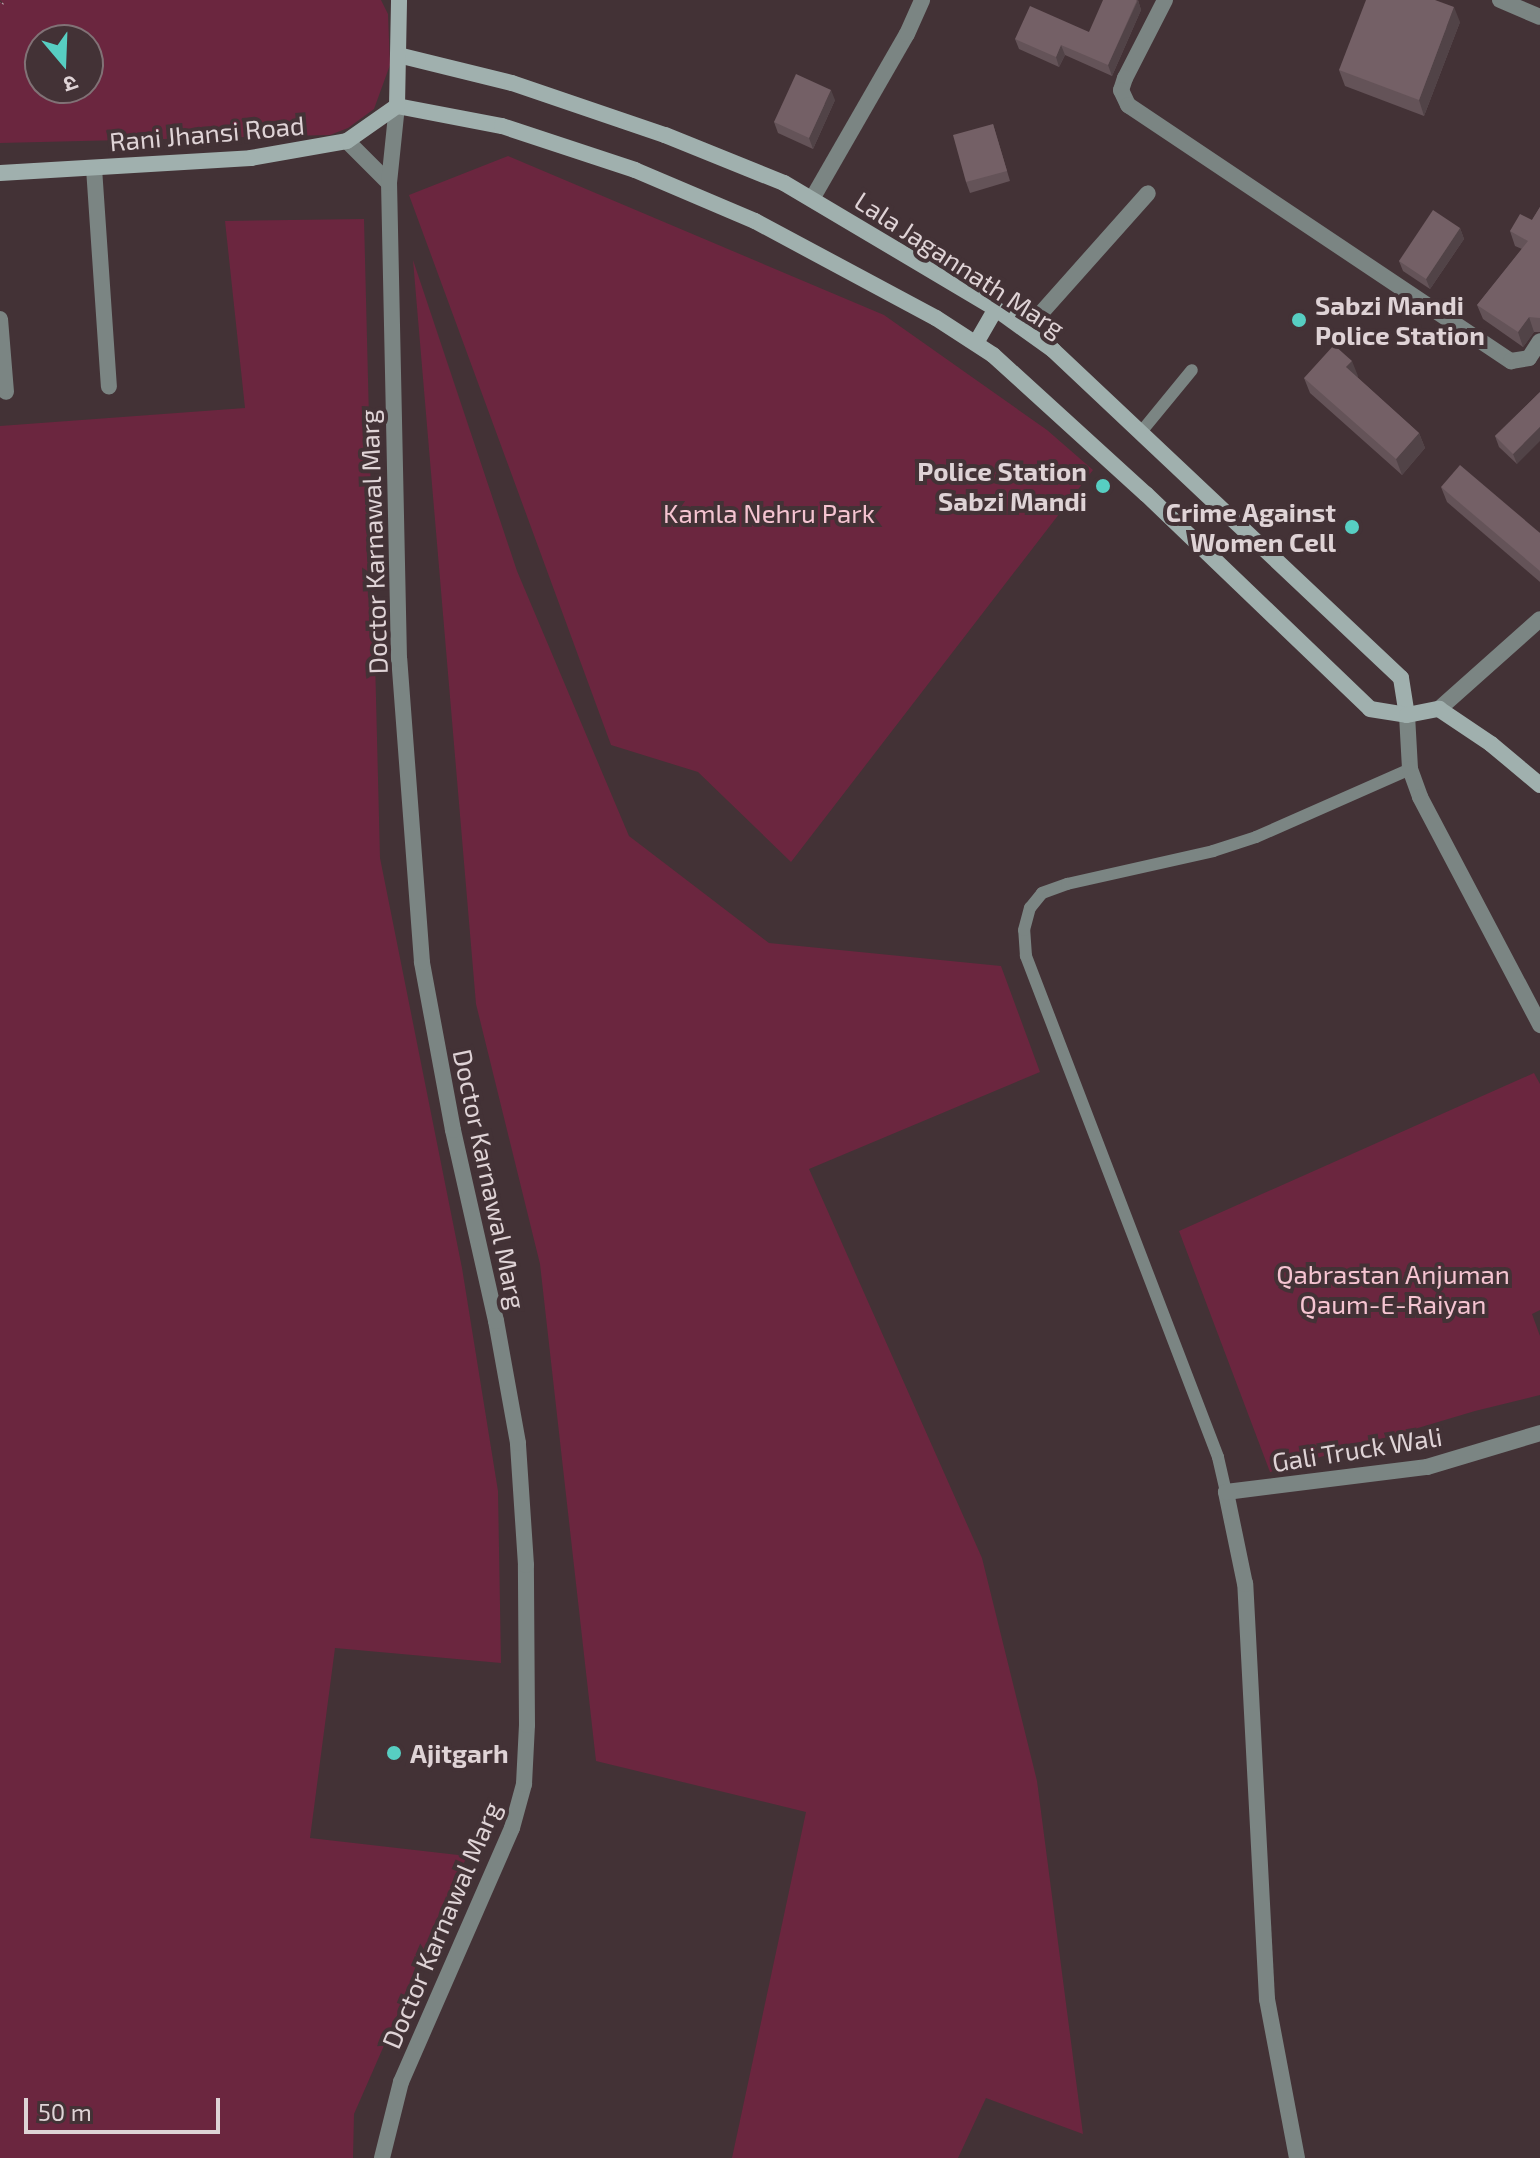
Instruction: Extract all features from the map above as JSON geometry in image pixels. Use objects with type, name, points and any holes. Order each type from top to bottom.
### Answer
[{"type":"main road","points":[[399,0],[397,106],[502,126],[635,170],[755,221],[936,318],[993,355],[1146,494],[1370,709],[1407,715],[1439,709],[1491,744],[1540,785]]},
{"type":"main road","name":"Lala Jagannath Marg","points":[[398,55],[512,83],[665,135],[784,183],[996,309],[1053,350],[1401,678],[1407,715]]},
{"type":"main road","name":"Rani Jhansi Road","points":[[0,173],[251,158],[347,141],[397,106]]},
{"type":"main road","points":[[976,343],[996,309]]},
{"type":"street","points":[[812,199],[907,34],[922,0]]},
{"type":"street","points":[[1165,0],[1125,78],[1121,90],[1128,105],[1511,361],[1529,358],[1540,341]]},
{"type":"street","points":[[1500,0],[1540,17]]},
{"type":"street","name":"Doctor Karnawal Marg","points":[[382,2158],[401,2082],[512,1828],[524,1784],[527,1725],[526,1565],[518,1443],[496,1321],[453,1130],[422,962],[399,659],[389,183],[397,106]]},
{"type":"street","points":[[347,141],[389,183]]},
{"type":"street","points":[[94,168],[109,386]]},
{"type":"street","points":[[1026,330],[1148,193]]},
{"type":"street","points":[[0,319],[6,392]]},
{"type":"street","points":[[1439,709],[1540,619]]},
{"type":"street","points":[[1407,715],[1410,769],[1420,797],[1540,1025]]},
{"type":"street","name":"Gali Truck Wali","points":[[1226,1492],[1427,1467],[1540,1433]]},
{"type":"street","points":[[1226,1492],[1245,1584],[1267,1999],[1297,2158]]},
{"type":"lane","points":[[1141,432],[1192,370]]},
{"type":"lane","points":[[1226,1492],[1218,1457],[1026,956],[1024,930],[1030,908],[1042,893],[1067,884],[1213,851],[1256,837],[1410,769]]},
{"type":"green space","points":[[0,0],[381,0],[388,14],[390,65],[374,109],[348,128],[330,135],[0,143]]},
{"type":"green space","name":"Kamla Nehru Park","points":[[508,156],[884,315],[1047,430],[1093,470],[791,862],[698,772],[611,745],[409,195]]},
{"type":"green space","points":[[364,219],[380,858],[462,1268],[498,1491],[501,1663],[335,1648],[310,1838],[467,1856],[354,2114],[353,2158],[0,2158],[0,426],[245,408],[225,221]]},
{"type":"green space","points":[[413,260],[517,571],[629,836],[769,943],[1001,966],[1040,1072],[809,1169],[982,1558],[1037,1781],[1083,2134],[986,2098],[958,2158],[732,2158],[806,1812],[596,1761],[540,1264],[476,1004]]},
{"type":"green space","name":"Qabrastan Anjuman Qaum-E-Raiyan","points":[[1534,1073],[1540,1084],[1540,1310],[1532,1314],[1540,1336],[1540,1395],[1475,1411],[1270,1472],[1179,1231]]},
{"type":"building","points":[[1103,0],[1137,0],[1108,65],[1061,45],[1056,57],[1015,39],[1030,6],[1089,32]]},
{"type":"building","points":[[1366,0],[1435,0],[1454,7],[1419,100],[1339,70]]},
{"type":"building","points":[[796,74],[831,90],[809,138],[774,122]]},
{"type":"building","points":[[993,124],[1007,171],[966,182],[953,135]]},
{"type":"building","points":[[1540,207],[1540,318],[1529,317],[1518,332],[1477,305],[1528,241],[1510,231],[1520,214],[1532,220]]},
{"type":"building","points":[[1433,210],[1460,228],[1426,279],[1399,261]]},
{"type":"building","points":[[1334,345],[1352,361],[1346,367],[1419,433],[1396,459],[1304,378]]},
{"type":"building","points":[[1540,392],[1540,427],[1513,454],[1495,436]]},
{"type":"building","points":[[1460,465],[1540,533],[1540,571],[1441,487]]},
{"type":"place","name":"Sabzi Mandi Police Station","points":[[1299,320]]},
{"type":"place","name":"Police Station Sabzi Mandi","points":[[1103,486]]},
{"type":"place","name":"Crime Against Women Cell","points":[[1352,527]]},
{"type":"place","name":"Ajitgarh","points":[[394,1753]]}]
